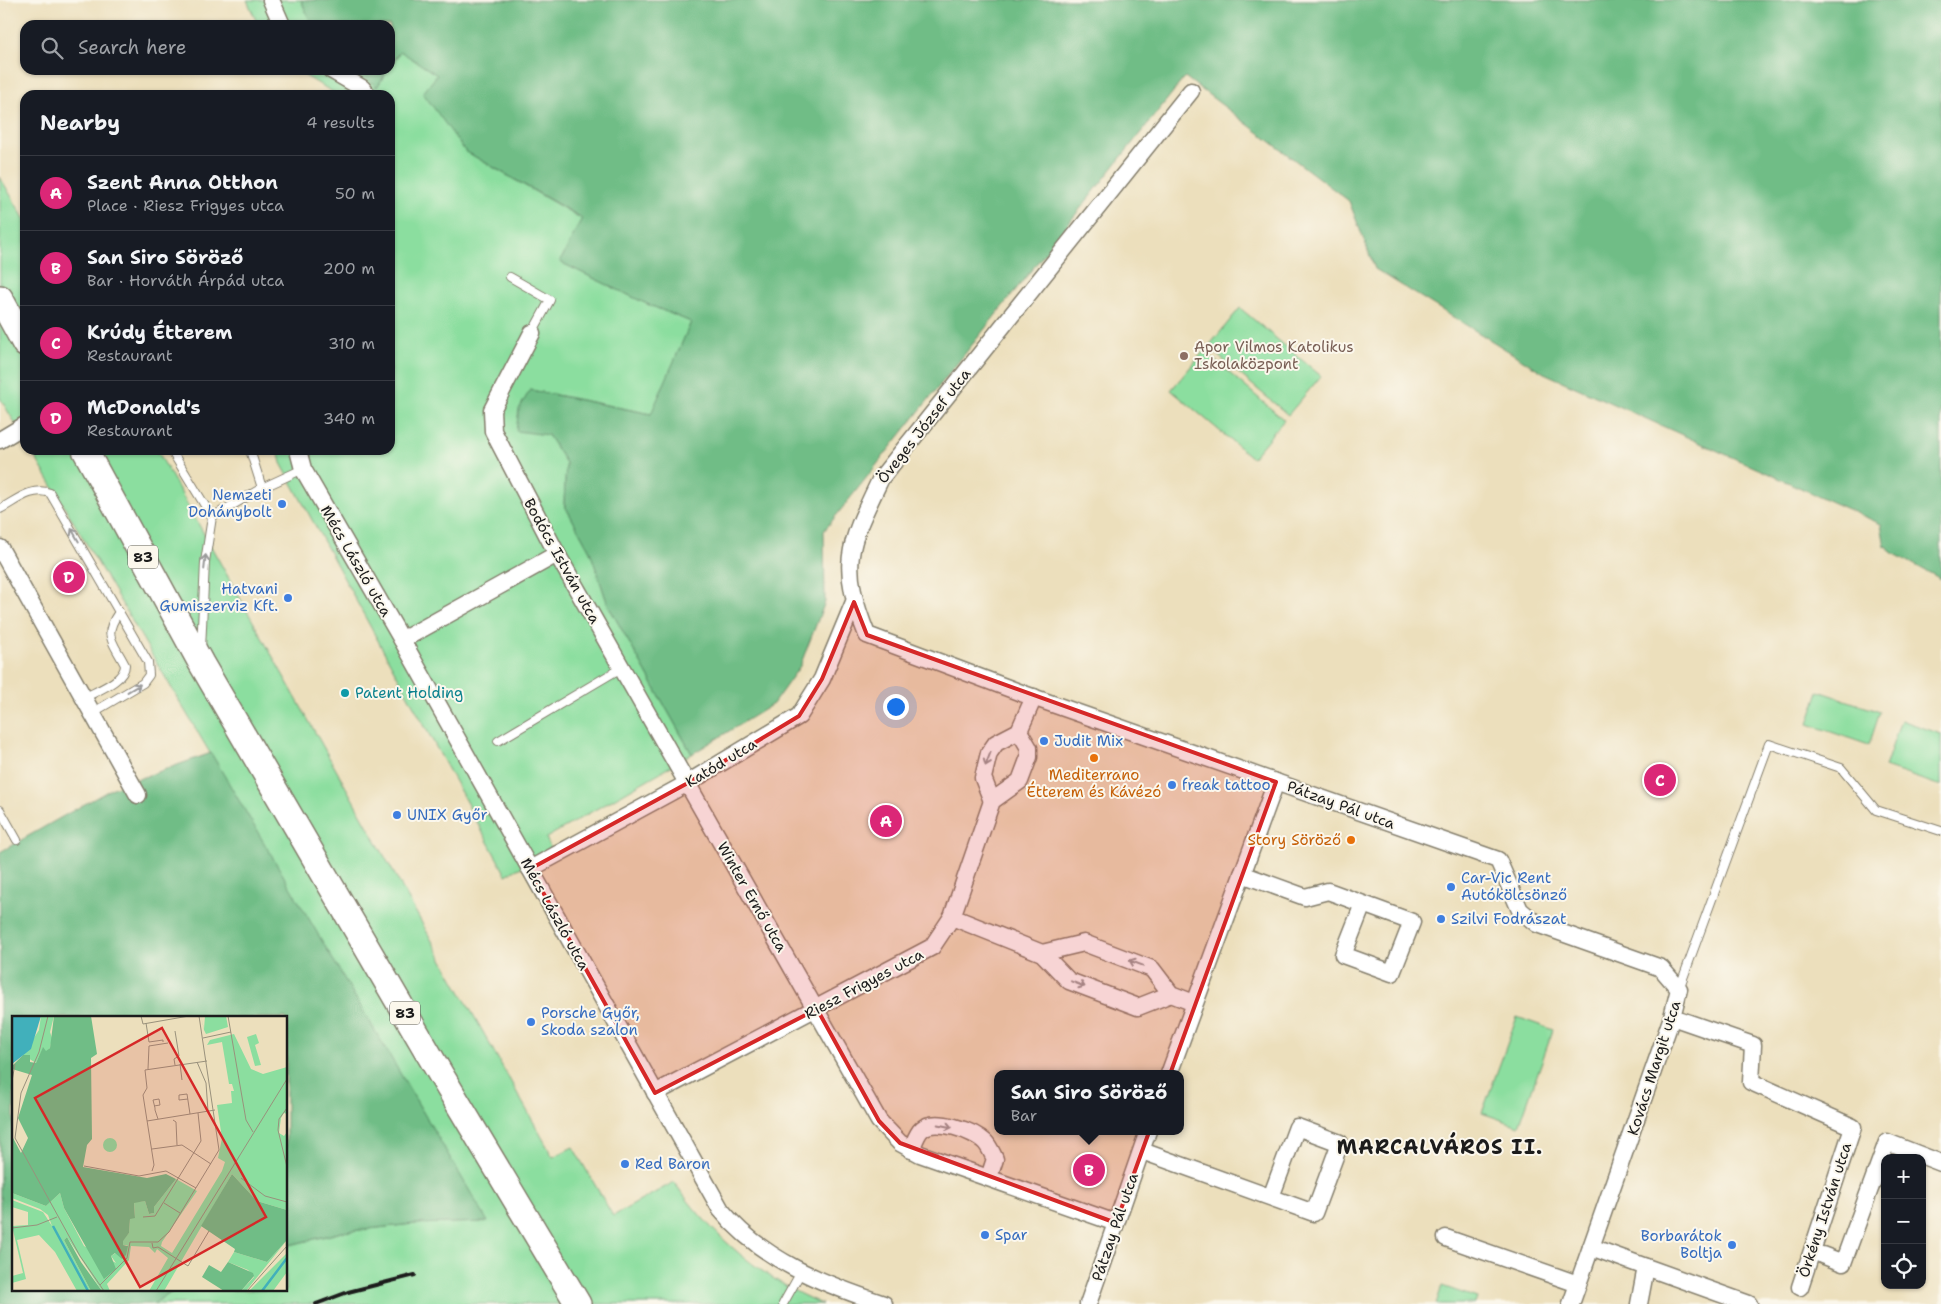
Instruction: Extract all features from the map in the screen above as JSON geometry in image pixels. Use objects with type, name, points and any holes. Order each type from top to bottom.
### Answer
[{"type":"main road","points":[[0,298],[20,335]]},
{"type":"main road","name":"83","points":[[88,455],[201,663],[441,1075],[578,1304]]},
{"type":"street","points":[[271,0],[280,20]]},
{"type":"street","points":[[340,75],[364,90]]},
{"type":"street","name":"Öveges József utca","points":[[1191,91],[881,478],[853,536],[848,575],[854,602],[867,635],[1034,697],[1276,782]]},
{"type":"street","name":"Bodócs István utca","points":[[532,333],[492,410],[493,431],[556,554],[686,784]]},
{"type":"street","points":[[0,440],[20,428]]},
{"type":"street","name":"Mécs László utca","points":[[299,455],[303,470],[402,640],[707,1188],[734,1226],[762,1249],[801,1272],[850,1293],[884,1304]]},
{"type":"street","points":[[0,548],[138,795]]},
{"type":"street","points":[[402,640],[556,554]]},
{"type":"street","name":"Katód utca","points":[[530,869],[686,784],[799,716],[822,678],[854,602]]},
{"type":"street","points":[[1019,731],[1029,748],[1029,757],[1020,782],[992,801],[983,778],[989,753],[996,743],[1019,731],[1034,697]]},
{"type":"street","name":"Pátzay Pál utca","points":[[1170,1070],[1276,782],[1498,860]]},
{"type":"street","name":"Winter Ernő utca","points":[[686,784],[817,1009],[879,1121],[900,1143],[910,1150]]},
{"type":"street","name":"Riesz Frigyes utca","points":[[654,1093],[932,947],[952,916],[992,801]]},
{"type":"street","name":"Kovács Margit utca","points":[[1498,860],[1520,910],[1537,924],[1661,968],[1679,989],[1672,1017],[1571,1304]]},
{"type":"street","points":[[1242,874],[1305,897],[1328,891],[1412,922],[1392,973],[1343,955],[1363,904]]},
{"type":"street","points":[[952,916],[1042,953],[1069,981],[1138,1007],[1171,994]]},
{"type":"street","points":[[1042,953],[1084,943],[1152,969],[1171,994],[1194,1003]]},
{"type":"street","name":"Örkény István utca","points":[[1672,1017],[1753,1044],[1751,1082],[1852,1127],[1800,1287]]},
{"type":"street","points":[[989,1177],[995,1159],[986,1142],[973,1133],[942,1124],[930,1124],[922,1129],[910,1150],[1116,1223]]},
{"type":"street","points":[[1142,1151],[1314,1213],[1340,1143],[1297,1127],[1271,1197]]},
{"type":"street","name":"Pátzay Pál utca","points":[[1088,1304],[1147,1135]]},
{"type":"street","name":"Örkény István utca","points":[[1822,1254],[1843,1263],[1887,1142],[1941,1163]]},
{"type":"street","points":[[1446,1238],[1578,1284]]},
{"type":"street","points":[[1592,1247],[1749,1304]]},
{"type":"street","points":[[1639,1304],[1646,1267]]},
{"type":"lane","points":[[510,277],[550,300],[532,333]]},
{"type":"lane","points":[[175,455],[212,517],[205,562],[201,663]]},
{"type":"lane","points":[[252,455],[262,488]]},
{"type":"lane","points":[[212,517],[262,488],[303,470]]},
{"type":"lane","points":[[0,509],[30,492],[40,490],[50,494],[148,662],[149,675],[143,683],[92,713]]},
{"type":"lane","points":[[84,698],[120,677],[125,671],[125,665],[108,631],[110,624],[119,612]]},
{"type":"lane","points":[[498,740],[621,668]]},
{"type":"lane","points":[[1679,989],[1769,744],[1841,768],[1876,810],[1941,831]]},
{"type":"lane","points":[[0,810],[16,840]]},
{"type":"lane","points":[[783,1304],[801,1272]]},
{"type":"highlighted area","points":[[854,602],[867,635],[1276,782],[1116,1223],[900,1143],[879,1121],[817,1009],[655,1093],[530,869],[686,784],[799,716],[822,679]]},
{"type":"green space","points":[[247,0],[301,0],[310,20],[256,20]]},
{"type":"green space","points":[[301,0],[1941,0],[1941,579],[1891,552],[1887,546],[1885,547],[1881,524],[1544,373],[1375,269],[1349,201],[1185,77],[824,531],[825,602],[800,666],[773,704],[692,754],[608,605],[590,551],[564,504],[566,463],[548,435],[516,431],[519,409],[530,390],[651,414],[691,322],[647,304],[560,262],[582,218],[465,151],[423,93],[437,75],[400,51],[395,58],[395,20],[310,20]]},
{"type":"green space","points":[[400,51],[438,75],[465,151],[582,219],[560,262],[647,304],[691,322],[652,414],[531,390],[516,430],[548,435],[566,463],[564,504],[590,551],[608,605],[692,754],[546,838],[552,851],[506,875],[281,463],[279,455],[395,455],[395,90],[329,90],[304,75],[362,75],[377,87],[385,75],[395,75],[395,60]]},
{"type":"green space","points":[[362,75],[385,75],[377,87]]},
{"type":"green space","points":[[0,177],[20,211],[20,432],[0,398]]},
{"type":"green space","points":[[1240,308],[1321,376],[1288,415],[1208,347]]},
{"type":"green space","points":[[1204,351],[1284,420],[1252,458],[1171,390]]},
{"type":"green space","points":[[34,455],[160,455],[553,1157],[573,1147],[613,1216],[674,1182],[704,1220],[739,1254],[779,1282],[822,1304],[153,1304],[172,1292],[288,1292],[288,1246],[342,1232],[413,1224],[487,1222]]},
{"type":"green space","points":[[1819,691],[1880,712],[1869,745],[1808,724]]},
{"type":"green space","points":[[1901,720],[1941,734],[1941,786],[1885,767]]},
{"type":"green space","points":[[211,753],[488,1222],[413,1224],[342,1232],[288,1246],[288,1016],[12,1016],[12,1292],[172,1292],[153,1304],[0,1304],[0,852],[113,788]]},
{"type":"green space","points":[[1517,1017],[1553,1030],[1519,1126],[1482,1113]]},
{"type":"green space","points":[[1442,1286],[1477,1298],[1475,1304],[1436,1304]]},
{"type":"railway","points":[[316,1304],[348,1292],[415,1275]]},
{"type":"place","name":"Apor Vilmos Katolikus Iskolaközpont","points":[[1184,356]]},
{"type":"place","name":"Nemzeti Dohánybolt","points":[[282,504]]},
{"type":"place","name":"McDonald's","points":[[69,577]]},
{"type":"place","name":"Hatvani Gumiszerviz Kft.","points":[[288,598]]},
{"type":"place","name":"Patent Holding","points":[[345,693]]},
{"type":"place","name":"Judit Mix","points":[[1044,741]]},
{"type":"place","name":"Mediterrano Étterem és Kávézó","points":[[1094,758]]},
{"type":"place","name":"Krúdy Étterem","points":[[1660,780]]},
{"type":"place","name":"freak tattoo","points":[[1172,785]]},
{"type":"place","name":"UNIX Győr","points":[[397,815]]},
{"type":"place","name":"Szent Anna Otthon","points":[[886,821]]},
{"type":"place","name":"Story Söröző","points":[[1351,840]]},
{"type":"place","name":"Car-Vic Rent Autókölcsönző","points":[[1451,887]]},
{"type":"place","name":"Szilvi Fodrászat","points":[[1441,919]]},
{"type":"place","name":"Porsche Győr, Skoda szalon","points":[[531,1022]]},
{"type":"place","name":"Red Baron","points":[[625,1164]]},
{"type":"place","name":"San Siro Söröző","points":[[1089,1170]]},
{"type":"place","name":"Spar","points":[[985,1235]]},
{"type":"place","name":"Borbarátok Boltja","points":[[1732,1245]]},
{"type":"district","name":"MARCALVÁROS II.","points":[[1440,1147]]}]
